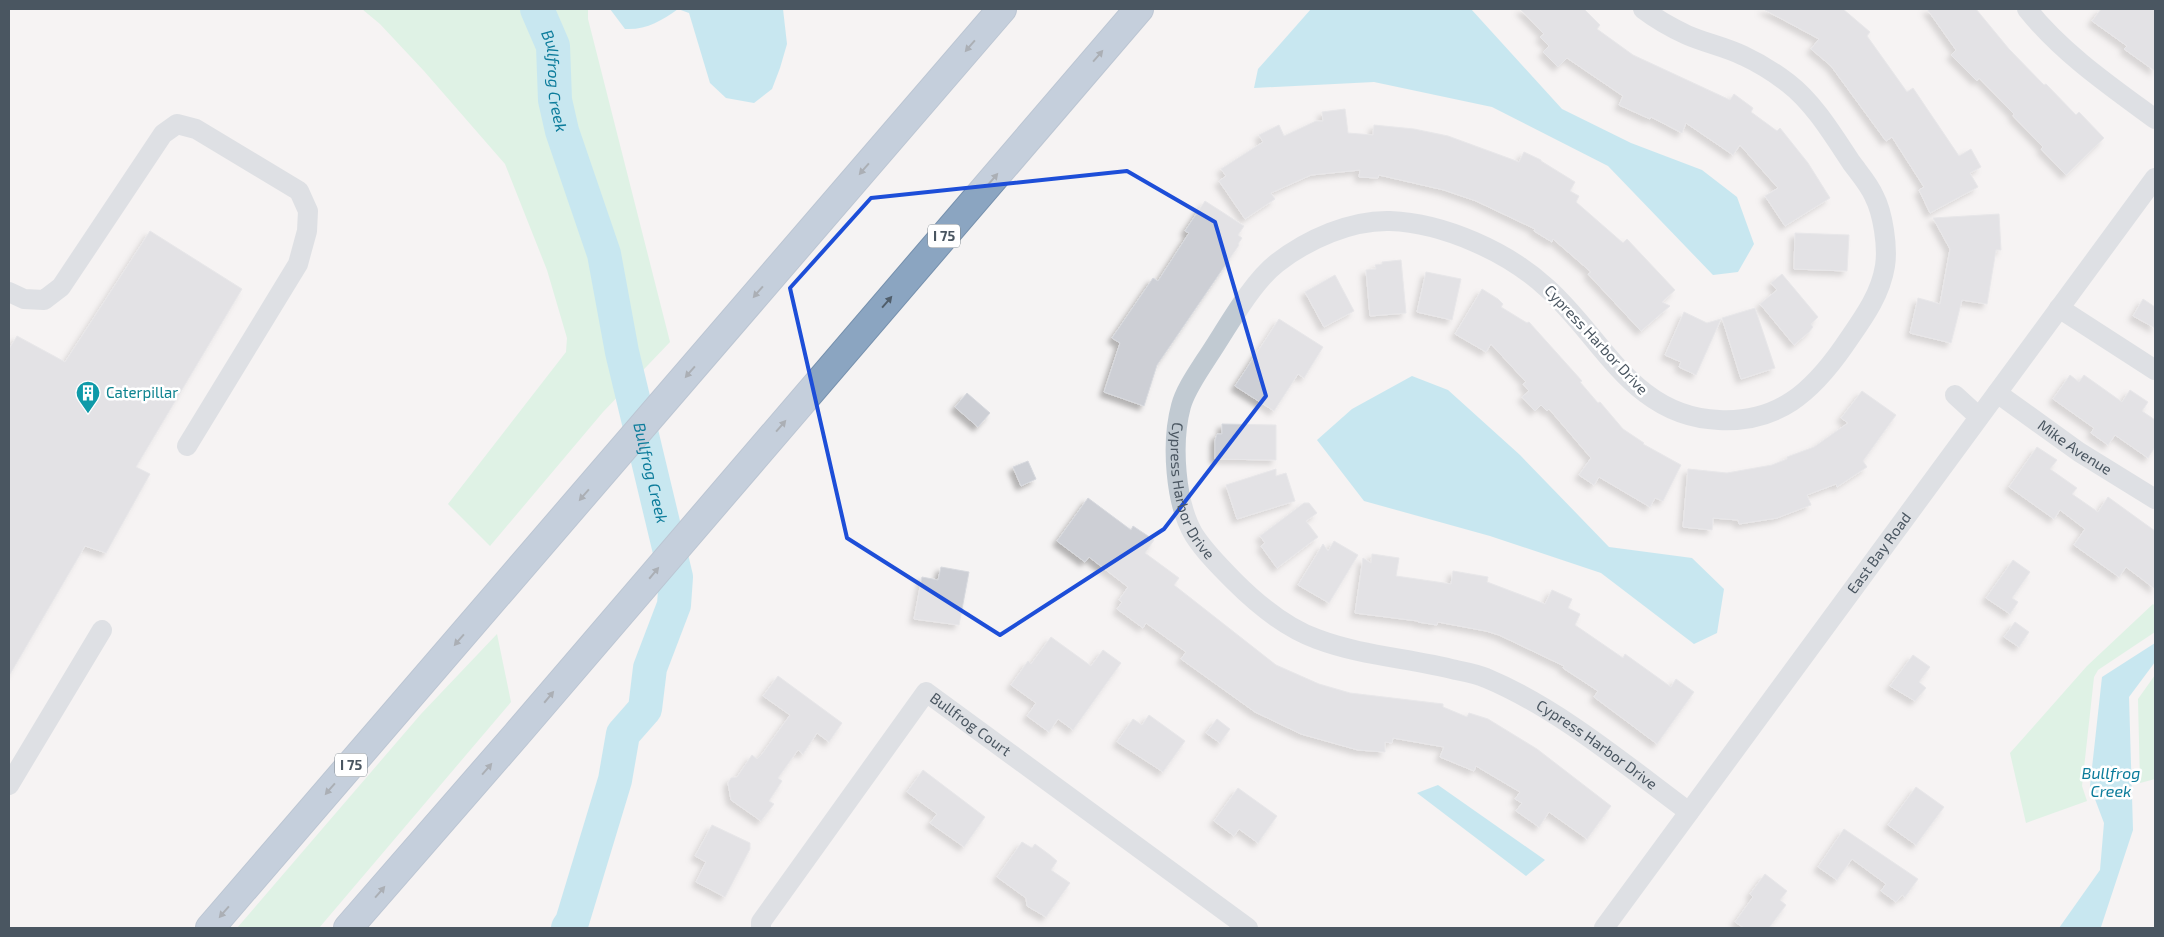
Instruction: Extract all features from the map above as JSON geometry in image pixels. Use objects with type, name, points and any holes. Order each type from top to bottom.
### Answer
[{"type":"highway","name":"I 75","points":[[210,928],[1002,9]]},
{"type":"highway","name":"I 75","points":[[348,928],[517,734],[1139,9]]},
{"type":"street","name":"Cypress Harbor Drive","points":[[1643,9],[1685,34],[1744,56],[1790,84],[1819,116],[1874,195],[1883,224],[1886,263],[1872,306],[1811,388],[1787,404],[1759,417],[1724,421],[1688,416],[1664,406],[1637,387],[1614,364],[1554,294],[1528,272],[1509,260],[1475,242],[1435,230],[1394,221],[1375,222],[1341,229],[1308,243],[1274,265],[1250,294],[1198,373],[1181,404],[1177,436],[1177,473],[1180,503],[1194,534],[1216,563],[1253,600],[1284,623],[1312,638],[1360,653],[1435,664],[1483,676],[1552,712],[1690,812]]},
{"type":"street","points":[[2027,9],[2055,40],[2081,63],[2155,119]]},
{"type":"street","points":[[9,292],[24,299],[44,300],[61,287],[163,134],[177,124],[196,129],[299,191],[308,211],[307,231],[298,264],[187,446]]},
{"type":"street","name":"East Bay Road","points":[[1604,928],[2155,178]]},
{"type":"street","points":[[2059,308],[2155,370]]},
{"type":"street","name":"Mike Avenue","points":[[1997,393],[2072,448],[2155,499]]},
{"type":"street","points":[[1955,395],[1979,417]]},
{"type":"street","points":[[9,785],[102,630]]},
{"type":"street","name":"Bullfrog Court","points":[[761,928],[761,922],[926,692],[1248,928]]},
{"type":"highlighted area","points":[[1127,171],[1215,222],[1266,396],[1164,529],[1000,635],[847,538],[790,288],[871,198]]},
{"type":"green space","points":[[362,9],[588,9],[588,19],[670,342],[603,412],[490,546],[448,504],[566,352],[567,338],[547,270],[505,164],[424,71],[380,24]]},
{"type":"green space","points":[[2153,604],[2155,606],[2155,632],[2098,670],[2094,677],[2082,786],[2087,801],[2026,823],[2010,753],[2087,666]]},
{"type":"green space","points":[[497,634],[511,702],[319,928],[237,928],[421,714]]},
{"type":"green space","points":[[2155,675],[2155,779],[2140,783],[2138,699]]},
{"type":"water","points":[[610,9],[678,9],[653,24],[640,28],[625,29]]},
{"type":"water","points":[[678,9],[783,9],[787,44],[772,89],[754,103],[726,98],[710,83],[689,13]]},
{"type":"water","points":[[1311,9],[1471,9],[1562,109],[1631,143],[1702,170],[1737,197],[1754,244],[1738,272],[1713,275],[1608,166],[1492,107],[1374,82],[1254,88],[1258,69]]},
{"type":"water","points":[[1412,376],[1448,390],[1520,455],[1609,547],[1692,558],[1724,589],[1717,633],[1694,644],[1601,573],[1490,536],[1364,501],[1317,440],[1352,409]]},
{"type":"water","name":"Bullfrog Creek","points":[[2155,643],[2155,662],[2129,697],[2133,830],[2101,927],[2059,928],[2100,870],[2104,823],[2090,786],[2102,677]]},
{"type":"water","points":[[1438,785],[1545,860],[1526,876],[1417,793]]},
{"type":"building","points":[[1520,9],[1584,9],[1600,25],[1597,29],[1633,55],[1730,100],[1734,94],[1753,108],[1751,112],[1777,131],[1780,128],[1808,163],[1830,198],[1785,226],[1765,196],[1778,188],[1740,145],[1733,155],[1686,123],[1682,133],[1651,117],[1650,119],[1619,105],[1623,96],[1567,58],[1558,67],[1543,52],[1549,46],[1540,37],[1544,34]]},
{"type":"building","points":[[1763,9],[1843,9],[1870,32],[1867,36],[1907,92],[1913,88],[1959,156],[1971,149],[1981,167],[1970,173],[1978,187],[1930,213],[1919,190],[1924,187],[1892,137],[1886,141],[1831,66],[1811,49],[1819,39]]},
{"type":"building","points":[[1927,9],[1976,9],[2009,49],[2044,85],[2046,84],[2076,115],[2079,112],[2104,138],[2066,175],[2041,149],[2043,147],[2013,116],[2014,114],[1979,78],[1977,81],[1951,55],[1956,50]]},
{"type":"building","points":[[2101,9],[2155,9],[2155,71],[2124,49],[2127,46],[2092,21]]},
{"type":"building","points":[[1345,109],[1348,133],[1373,135],[1374,125],[1414,129],[1448,136],[1519,162],[1524,152],[1541,160],[1575,182],[1570,191],[1579,196],[1576,202],[1623,243],[1627,239],[1675,290],[1662,302],[1670,306],[1641,331],[1588,274],[1591,272],[1553,239],[1552,242],[1534,231],[1535,229],[1476,201],[1444,190],[1379,175],[1378,178],[1359,177],[1360,170],[1311,175],[1271,193],[1275,199],[1245,219],[1219,181],[1226,176],[1221,169],[1263,142],[1259,135],[1279,125],[1284,136],[1316,121],[1323,121],[1322,112]]},
{"type":"building","points":[[1205,201],[1244,226],[1238,235],[1242,238],[1239,245],[1157,365],[1144,406],[1104,392],[1120,343],[1112,338],[1153,278],[1158,281],[1189,233],[1185,231]]},
{"type":"building","points":[[1999,214],[2001,250],[1996,250],[1987,304],[1962,300],[1951,343],[1910,333],[1918,298],[1940,304],[1950,249],[1933,218]]},
{"type":"building","name":"Caterpillar","points":[[150,231],[242,289],[136,467],[150,474],[106,553],[85,546],[9,676],[9,349],[17,336],[65,362]]},
{"type":"building","points":[[1795,233],[1849,235],[1847,271],[1794,269]]},
{"type":"building","points":[[1401,260],[1406,313],[1370,316],[1366,270],[1376,269],[1375,265],[1382,264],[1382,262]]},
{"type":"building","points":[[1426,272],[1461,279],[1452,320],[1417,312]]},
{"type":"building","points":[[1782,274],[1818,317],[1811,324],[1813,327],[1809,332],[1794,345],[1760,304],[1777,290],[1771,283]]},
{"type":"building","points":[[1335,275],[1354,311],[1324,327],[1305,292]]},
{"type":"building","points":[[1482,289],[1498,299],[1503,304],[1501,307],[1527,323],[1529,322],[1582,381],[1580,382],[1598,403],[1600,402],[1623,429],[1643,444],[1681,465],[1663,501],[1655,498],[1650,507],[1599,477],[1594,485],[1579,475],[1591,458],[1549,409],[1547,411],[1541,405],[1535,411],[1522,397],[1529,391],[1523,384],[1526,382],[1491,344],[1486,352],[1455,334]]},
{"type":"building","points":[[2143,299],[2155,307],[2155,328],[2133,316]]},
{"type":"building","points":[[1755,308],[1775,368],[1741,379],[1722,318]]},
{"type":"building","points":[[1684,312],[1707,323],[1721,319],[1696,375],[1679,367],[1681,362],[1665,355]]},
{"type":"building","points":[[1279,319],[1323,347],[1304,378],[1298,374],[1274,411],[1235,386]]},
{"type":"building","points":[[2070,375],[2079,382],[2084,375],[2122,402],[2130,390],[2148,402],[2142,411],[2155,420],[2155,447],[2148,458],[2115,435],[2108,445],[2091,433],[2094,428],[2053,399]]},
{"type":"building","points":[[1862,391],[1896,415],[1863,461],[1867,467],[1837,487],[1836,484],[1807,495],[1811,505],[1777,518],[1739,524],[1738,520],[1713,518],[1712,530],[1683,527],[1688,469],[1727,473],[1772,465],[1814,447],[1848,423],[1841,418]]},
{"type":"building","points":[[967,393],[990,413],[978,427],[955,407]]},
{"type":"building","points":[[1222,424],[1276,425],[1276,460],[1215,459],[1215,441],[1217,434],[1222,434]]},
{"type":"building","points":[[2037,447],[2057,460],[2050,469],[2077,488],[2072,494],[2098,512],[2108,497],[2155,531],[2155,589],[2126,567],[2119,577],[2074,545],[2085,529],[2060,510],[2054,519],[2009,487]]},
{"type":"building","points":[[1028,461],[1036,479],[1021,486],[1013,467]]},
{"type":"building","points":[[1276,469],[1276,476],[1286,473],[1295,501],[1237,519],[1226,485]]},
{"type":"building","points":[[1088,498],[1131,530],[1133,526],[1154,540],[1145,553],[1179,578],[1174,585],[1276,665],[1319,684],[1350,693],[1443,704],[1443,707],[1467,717],[1469,713],[1488,719],[1537,749],[1611,806],[1587,839],[1549,812],[1539,827],[1516,811],[1522,803],[1515,799],[1520,792],[1476,766],[1474,771],[1440,757],[1444,747],[1393,738],[1392,743],[1385,742],[1385,752],[1358,750],[1301,734],[1255,712],[1181,659],[1186,652],[1146,623],[1143,628],[1117,609],[1122,602],[1119,600],[1128,587],[1089,557],[1085,562],[1057,541]]},
{"type":"building","points":[[1304,503],[1309,503],[1317,513],[1306,521],[1318,537],[1277,568],[1261,546],[1265,543],[1260,536]]},
{"type":"building","points":[[1334,541],[1358,555],[1329,603],[1298,585],[1323,544],[1328,551]]},
{"type":"building","points":[[1372,554],[1399,558],[1396,576],[1451,584],[1453,571],[1488,577],[1487,582],[1545,604],[1552,590],[1572,599],[1568,608],[1580,614],[1575,625],[1623,658],[1625,654],[1671,687],[1676,679],[1694,692],[1657,744],[1594,697],[1598,691],[1563,668],[1564,666],[1499,635],[1438,622],[1437,625],[1355,613],[1363,558],[1371,563]]},
{"type":"building","points":[[2013,560],[2030,572],[2012,598],[2018,602],[2010,614],[1986,598]]},
{"type":"building","points":[[941,567],[969,572],[959,625],[914,619],[922,577],[938,580]]},
{"type":"building","points":[[2015,622],[2029,632],[2019,647],[2004,637]]},
{"type":"building","points":[[1051,637],[1091,666],[1103,650],[1121,663],[1073,730],[1058,719],[1049,732],[1027,716],[1036,703],[1011,685],[1028,661],[1031,664]]},
{"type":"building","points":[[1913,655],[1930,667],[1919,682],[1926,688],[1915,701],[1890,686]]},
{"type":"building","points":[[778,676],[842,723],[829,742],[817,733],[803,754],[798,750],[778,778],[782,781],[769,801],[774,804],[761,821],[731,800],[728,783],[731,778],[737,777],[752,755],[757,759],[762,754],[790,715],[763,696]]},
{"type":"building","points":[[1149,715],[1185,741],[1163,772],[1117,742],[1133,719],[1142,725]]},
{"type":"building","points":[[1217,719],[1230,729],[1220,743],[1206,733]]},
{"type":"building","points":[[923,770],[985,817],[964,847],[930,823],[937,814],[907,792]]},
{"type":"building","points":[[1916,787],[1944,807],[1916,845],[1888,825]]},
{"type":"building","points":[[1238,788],[1277,816],[1258,843],[1239,829],[1234,836],[1214,821]]},
{"type":"building","points":[[712,825],[750,843],[750,849],[725,897],[696,882],[706,862],[695,856]]},
{"type":"building","points":[[1844,829],[1918,879],[1905,897],[1902,895],[1896,902],[1881,891],[1886,884],[1852,859],[1837,880],[1818,867]]},
{"type":"building","points":[[1022,842],[1032,848],[1035,844],[1050,855],[1057,861],[1051,870],[1070,883],[1046,917],[1027,906],[1026,898],[997,877]]},
{"type":"building","points":[[1765,874],[1787,891],[1780,900],[1786,905],[1769,928],[1744,928],[1735,922],[1753,897],[1750,894]]},
{"type":"waterway","name":"Bullfrog Creek","points":[[537,9],[553,46],[555,100],[562,131],[604,254],[622,352],[676,577],[674,605],[650,668],[645,709],[623,734],[615,780],[572,922],[568,928]]},
{"type":"place","name":"Caterpillar","points":[[88,414]]}]
